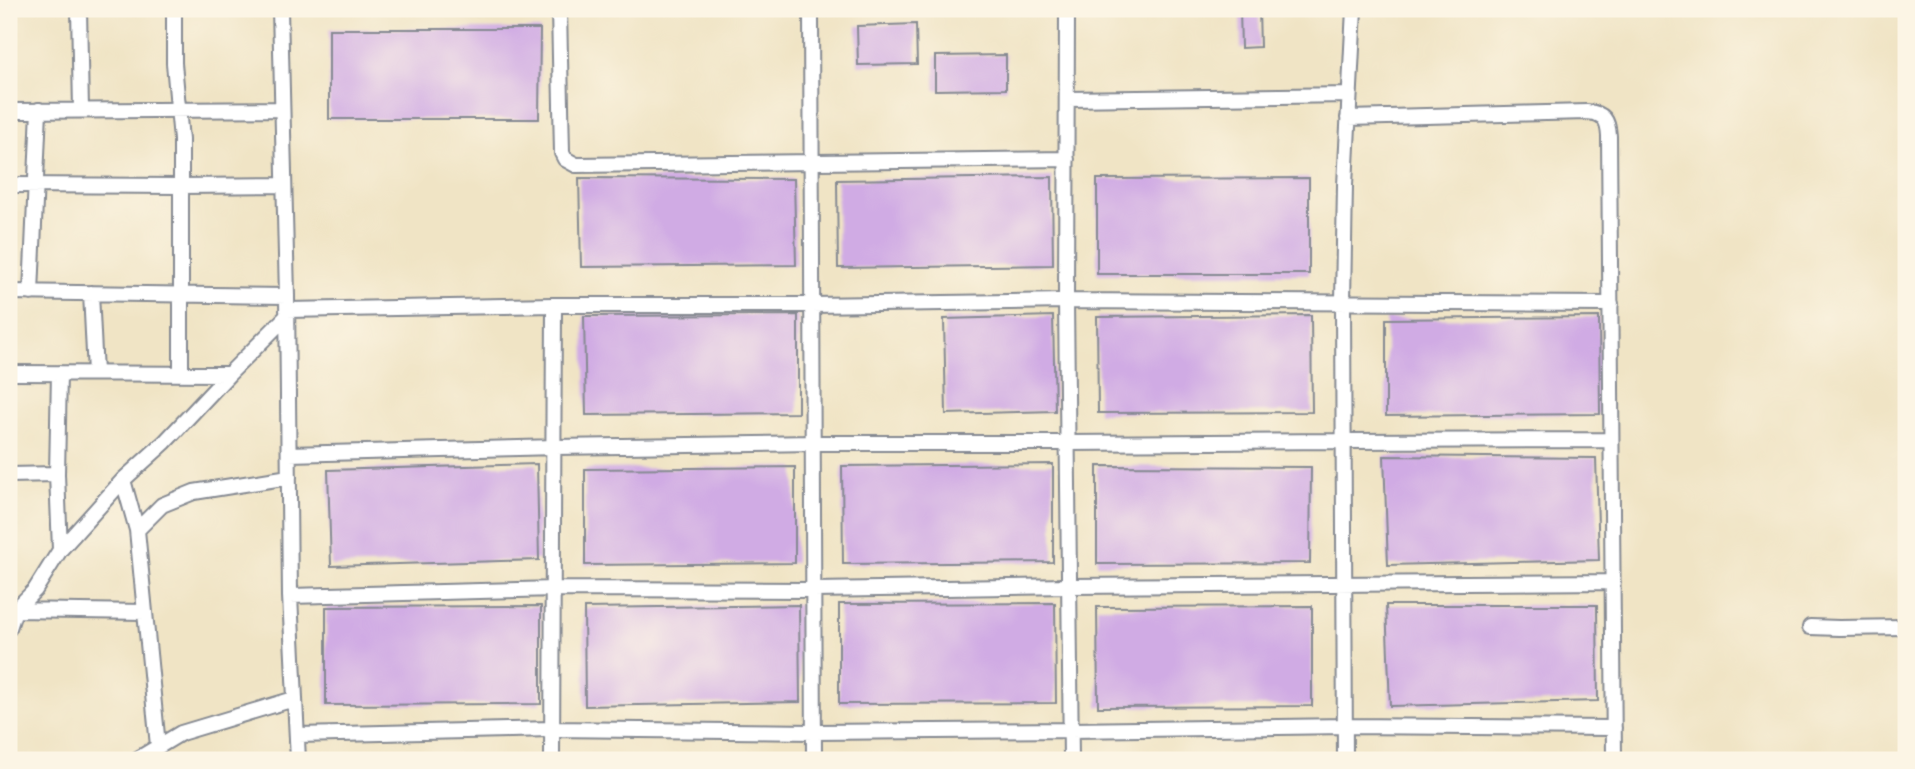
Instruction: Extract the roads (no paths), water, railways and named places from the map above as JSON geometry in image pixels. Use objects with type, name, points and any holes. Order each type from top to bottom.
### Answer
[{"type":"street","points":[[79,9],[81,110]]},
{"type":"street","points":[[174,9],[174,64],[181,140],[181,374]]},
{"type":"street","points":[[280,9],[290,596],[298,760]]},
{"type":"street","points":[[559,9],[562,153],[570,163],[584,166],[1067,159]]},
{"type":"street","points":[[811,9],[814,760]]},
{"type":"street","points":[[1067,9],[1066,301],[1071,760]]},
{"type":"street","points":[[1345,760],[1343,302],[1354,9]]},
{"type":"street","points":[[1067,99],[1349,95]]},
{"type":"street","points":[[9,111],[282,109]]},
{"type":"street","points":[[31,293],[39,110]]},
{"type":"street","points":[[1348,118],[1587,112],[1604,117],[1608,124],[1614,760]]},
{"type":"street","points":[[9,185],[284,185]]},
{"type":"street","points":[[9,292],[182,294],[287,307],[1066,301],[1611,304]]},
{"type":"street","points":[[91,293],[94,373]]},
{"type":"street","points":[[552,760],[554,305]]},
{"type":"street","points":[[9,628],[12,611],[43,580],[60,550],[123,480],[165,442],[229,374],[287,307]]},
{"type":"street","points":[[9,373],[229,374]]},
{"type":"street","points":[[59,373],[57,474],[60,550]]},
{"type":"street","points":[[289,454],[813,443],[1611,440]]},
{"type":"street","points":[[9,475],[57,474]]},
{"type":"street","points":[[137,530],[162,506],[194,492],[289,477]]},
{"type":"street","points":[[123,480],[137,530],[158,746]]},
{"type":"street","points":[[290,596],[554,589],[814,590],[1613,582]]},
{"type":"street","points":[[12,611],[145,612]]},
{"type":"street","points":[[1810,627],[1906,627]]},
{"type":"street","points":[[136,760],[181,733],[294,699]]},
{"type":"street","points":[[298,735],[552,729],[814,732],[1345,726],[1614,728]]}]
